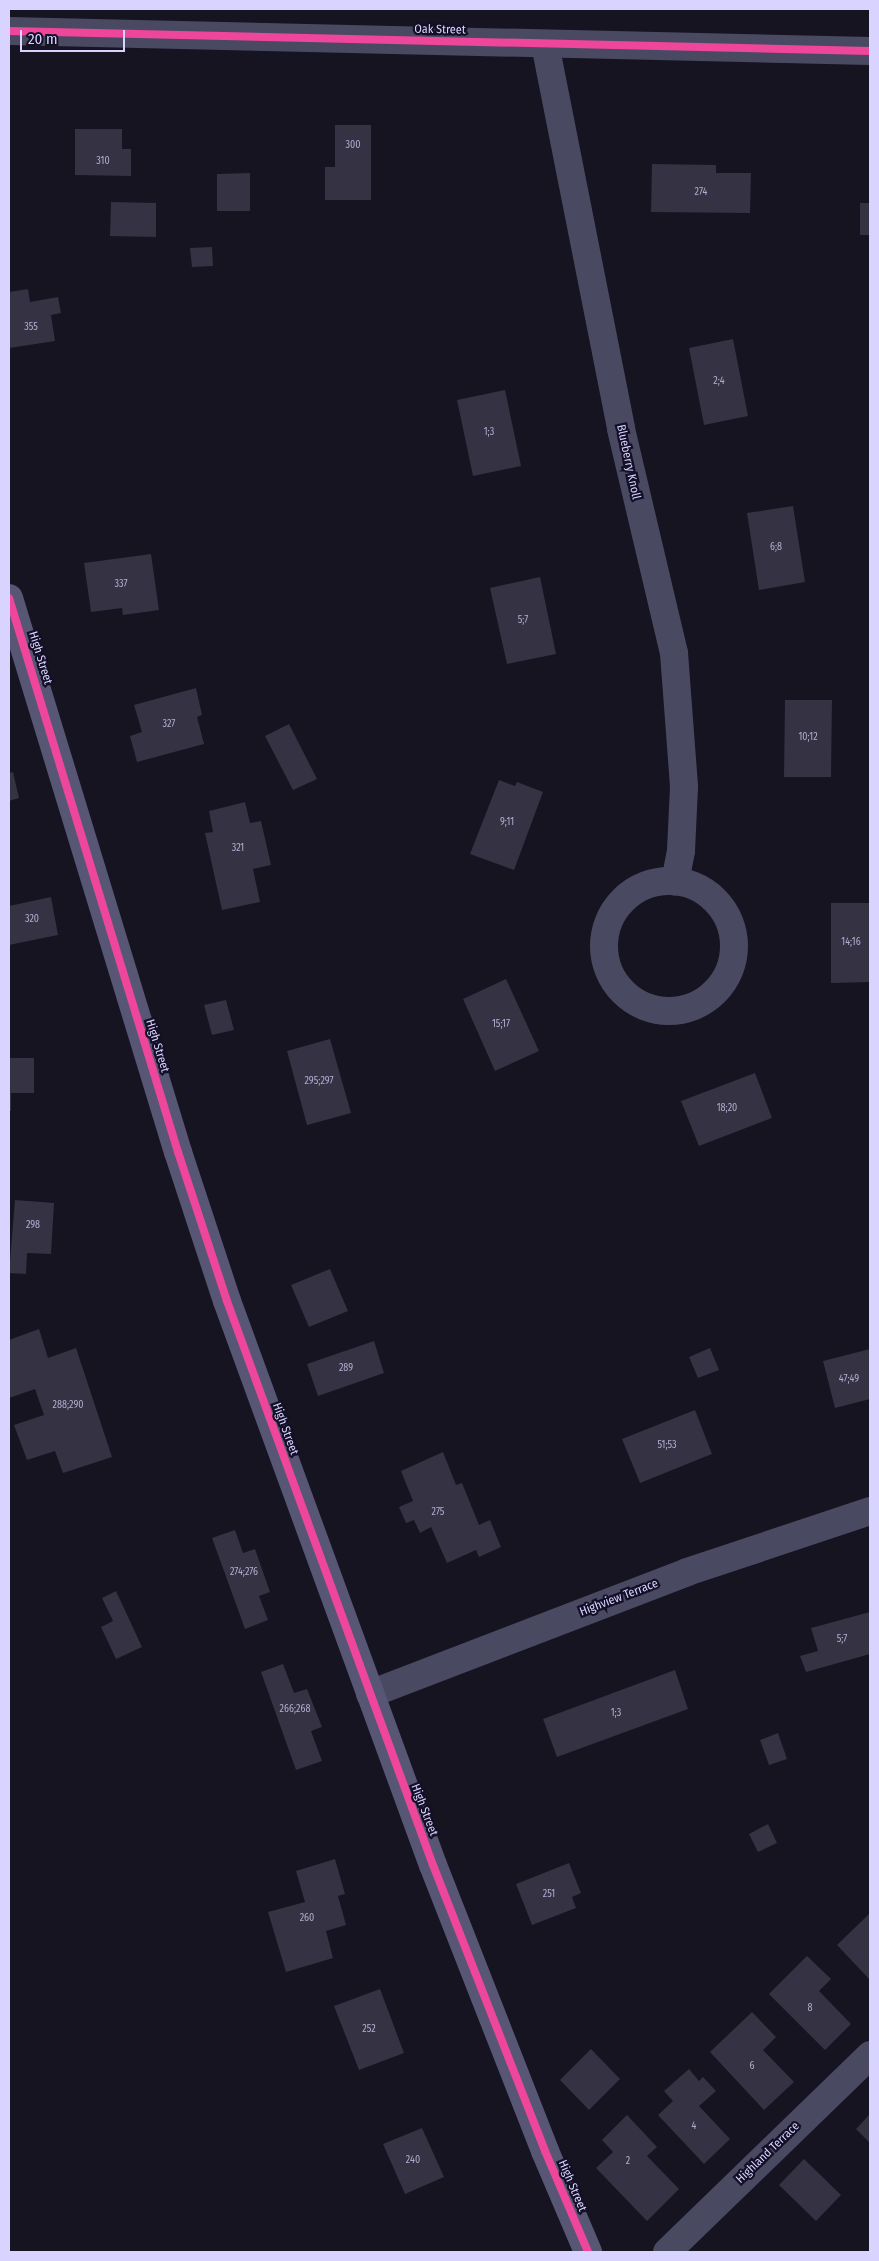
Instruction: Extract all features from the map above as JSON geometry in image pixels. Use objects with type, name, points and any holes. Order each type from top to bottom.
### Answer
[{"type":"street","name":"Oak Street","points":[[9,31],[870,51]]},
{"type":"street","name":"Blueberry Knoll","points":[[545,44],[623,438],[674,652],[684,788],[681,851],[675,881]]},
{"type":"street","name":"High Street","points":[[9,598],[199,1218],[370,1694],[505,2050],[588,2252]]},
{"type":"street","points":[[675,881],[697,887],[722,907],[733,931],[734,958],[728,974],[707,1000],[690,1008],[670,1011],[652,1009],[626,995],[616,983],[606,963],[605,942],[608,923],[625,898],[642,887],[675,881]]},
{"type":"street","name":"Highview Terrace","points":[[370,1694],[687,1572],[870,1511]]},
{"type":"street","name":"Highland Terrace","points":[[667,2252],[870,2055]]},
{"type":"building","points":[[335,125],[371,125],[371,200],[325,200],[325,167],[335,167]]},
{"type":"building","points":[[75,129],[122,129],[122,149],[131,149],[131,176],[75,175]]},
{"type":"building","points":[[652,164],[716,165],[716,173],[751,173],[750,213],[651,212]]},
{"type":"building","points":[[250,173],[250,211],[217,211],[217,174]]},
{"type":"building","points":[[111,202],[156,203],[156,237],[110,236]]},
{"type":"building","points":[[860,203],[870,203],[870,235],[860,235]]},
{"type":"building","points":[[212,247],[213,266],[192,267],[190,248]]},
{"type":"building","points":[[28,289],[30,302],[58,297],[61,313],[51,315],[55,341],[9,348],[9,292]]},
{"type":"building","points":[[733,339],[748,416],[704,425],[689,348]]},
{"type":"building","points":[[505,390],[521,466],[473,476],[457,400]]},
{"type":"building","points":[[793,506],[805,582],[759,590],[747,513]]},
{"type":"building","points":[[151,554],[159,610],[123,615],[122,608],[91,612],[84,563]]},
{"type":"building","points":[[540,577],[556,654],[507,664],[490,588]]},
{"type":"building","points":[[196,688],[202,715],[197,717],[204,744],[137,762],[130,736],[142,732],[134,705]]},
{"type":"building","points":[[785,700],[832,700],[831,777],[784,777]]},
{"type":"building","points":[[289,724],[317,779],[293,790],[265,736]]},
{"type":"building","points":[[13,772],[19,798],[9,801],[9,773]]},
{"type":"building","points":[[499,780],[515,786],[517,782],[543,792],[514,870],[470,854]]},
{"type":"building","points":[[245,802],[250,823],[261,821],[271,865],[253,869],[260,902],[222,910],[205,833],[213,832],[209,811]]},
{"type":"building","points":[[51,897],[58,935],[9,945],[9,906]]},
{"type":"building","points":[[831,903],[870,903],[870,982],[831,983]]},
{"type":"building","points":[[506,979],[539,1051],[495,1071],[463,999]]},
{"type":"building","points":[[226,1000],[234,1030],[212,1035],[204,1005]]},
{"type":"building","points":[[330,1039],[351,1113],[307,1125],[287,1051]]},
{"type":"building","points":[[9,1058],[34,1058],[34,1093],[11,1093],[11,1111],[9,1111]]},
{"type":"building","points":[[755,1073],[772,1118],[699,1146],[681,1101]]},
{"type":"building","points":[[15,1200],[54,1203],[51,1254],[27,1253],[26,1274],[9,1273]]},
{"type":"building","points":[[330,1269],[348,1311],[309,1327],[291,1285]]},
{"type":"building","points":[[39,1329],[48,1358],[76,1348],[112,1457],[63,1473],[55,1451],[27,1460],[14,1425],[44,1415],[35,1389],[9,1398],[9,1340]]},
{"type":"building","points":[[374,1341],[384,1373],[318,1396],[307,1364]]},
{"type":"building","points":[[710,1348],[719,1370],[698,1378],[689,1357]]},
{"type":"building","points":[[870,1349],[870,1399],[835,1408],[823,1361]]},
{"type":"building","points":[[695,1410],[712,1454],[640,1483],[622,1439]]},
{"type":"building","points":[[443,1452],[456,1485],[462,1483],[479,1525],[490,1520],[501,1547],[479,1557],[476,1550],[447,1563],[431,1527],[420,1533],[414,1520],[406,1523],[399,1507],[413,1501],[401,1471]]},
{"type":"building","points":[[235,1530],[243,1553],[255,1549],[270,1592],[259,1596],[268,1620],[245,1629],[212,1538]]},
{"type":"building","points":[[116,1591],[142,1647],[116,1659],[101,1627],[113,1621],[102,1598]]},
{"type":"building","points":[[870,1612],[870,1654],[806,1672],[800,1656],[818,1651],[811,1628]]},
{"type":"building","points":[[283,1664],[294,1693],[307,1689],[322,1727],[311,1731],[322,1761],[296,1770],[261,1672]]},
{"type":"building","points":[[675,1670],[688,1709],[557,1757],[543,1719]]},
{"type":"building","points":[[778,1733],[787,1759],[769,1765],[760,1740]]},
{"type":"building","points":[[768,1824],[777,1843],[758,1852],[749,1834]]},
{"type":"building","points":[[335,1859],[345,1894],[338,1896],[346,1925],[326,1931],[333,1958],[286,1972],[268,1912],[305,1902],[296,1871]]},
{"type":"building","points":[[569,1863],[581,1893],[572,1897],[576,1908],[532,1925],[516,1884]]},
{"type":"building","points":[[870,1913],[870,1980],[837,1945]]},
{"type":"building","points":[[807,1956],[831,1979],[819,1991],[851,2024],[825,2050],[769,1994]]},
{"type":"building","points":[[380,1989],[404,2053],[359,2070],[334,2006]]},
{"type":"building","points":[[752,2012],[776,2037],[763,2050],[794,2082],[764,2110],[710,2052]]},
{"type":"building","points":[[591,2049],[620,2079],[589,2110],[560,2080]]},
{"type":"building","points":[[689,2069],[699,2081],[703,2077],[716,2091],[699,2106],[730,2139],[704,2164],[658,2115],[673,2101],[664,2091]]},
{"type":"building","points":[[870,2114],[870,2143],[856,2129]]},
{"type":"building","points":[[627,2115],[657,2147],[647,2156],[679,2189],[647,2221],[596,2168],[613,2152],[602,2140]]},
{"type":"building","points":[[422,2128],[444,2177],[405,2194],[383,2144]]},
{"type":"building","points":[[804,2159],[841,2195],[816,2221],[779,2185]]},
{"type":"cycle path","points":[[9,31],[870,51]]},
{"type":"cycle path","points":[[9,598],[178,1152],[227,1301],[433,1865],[545,2151],[588,2252]]}]
